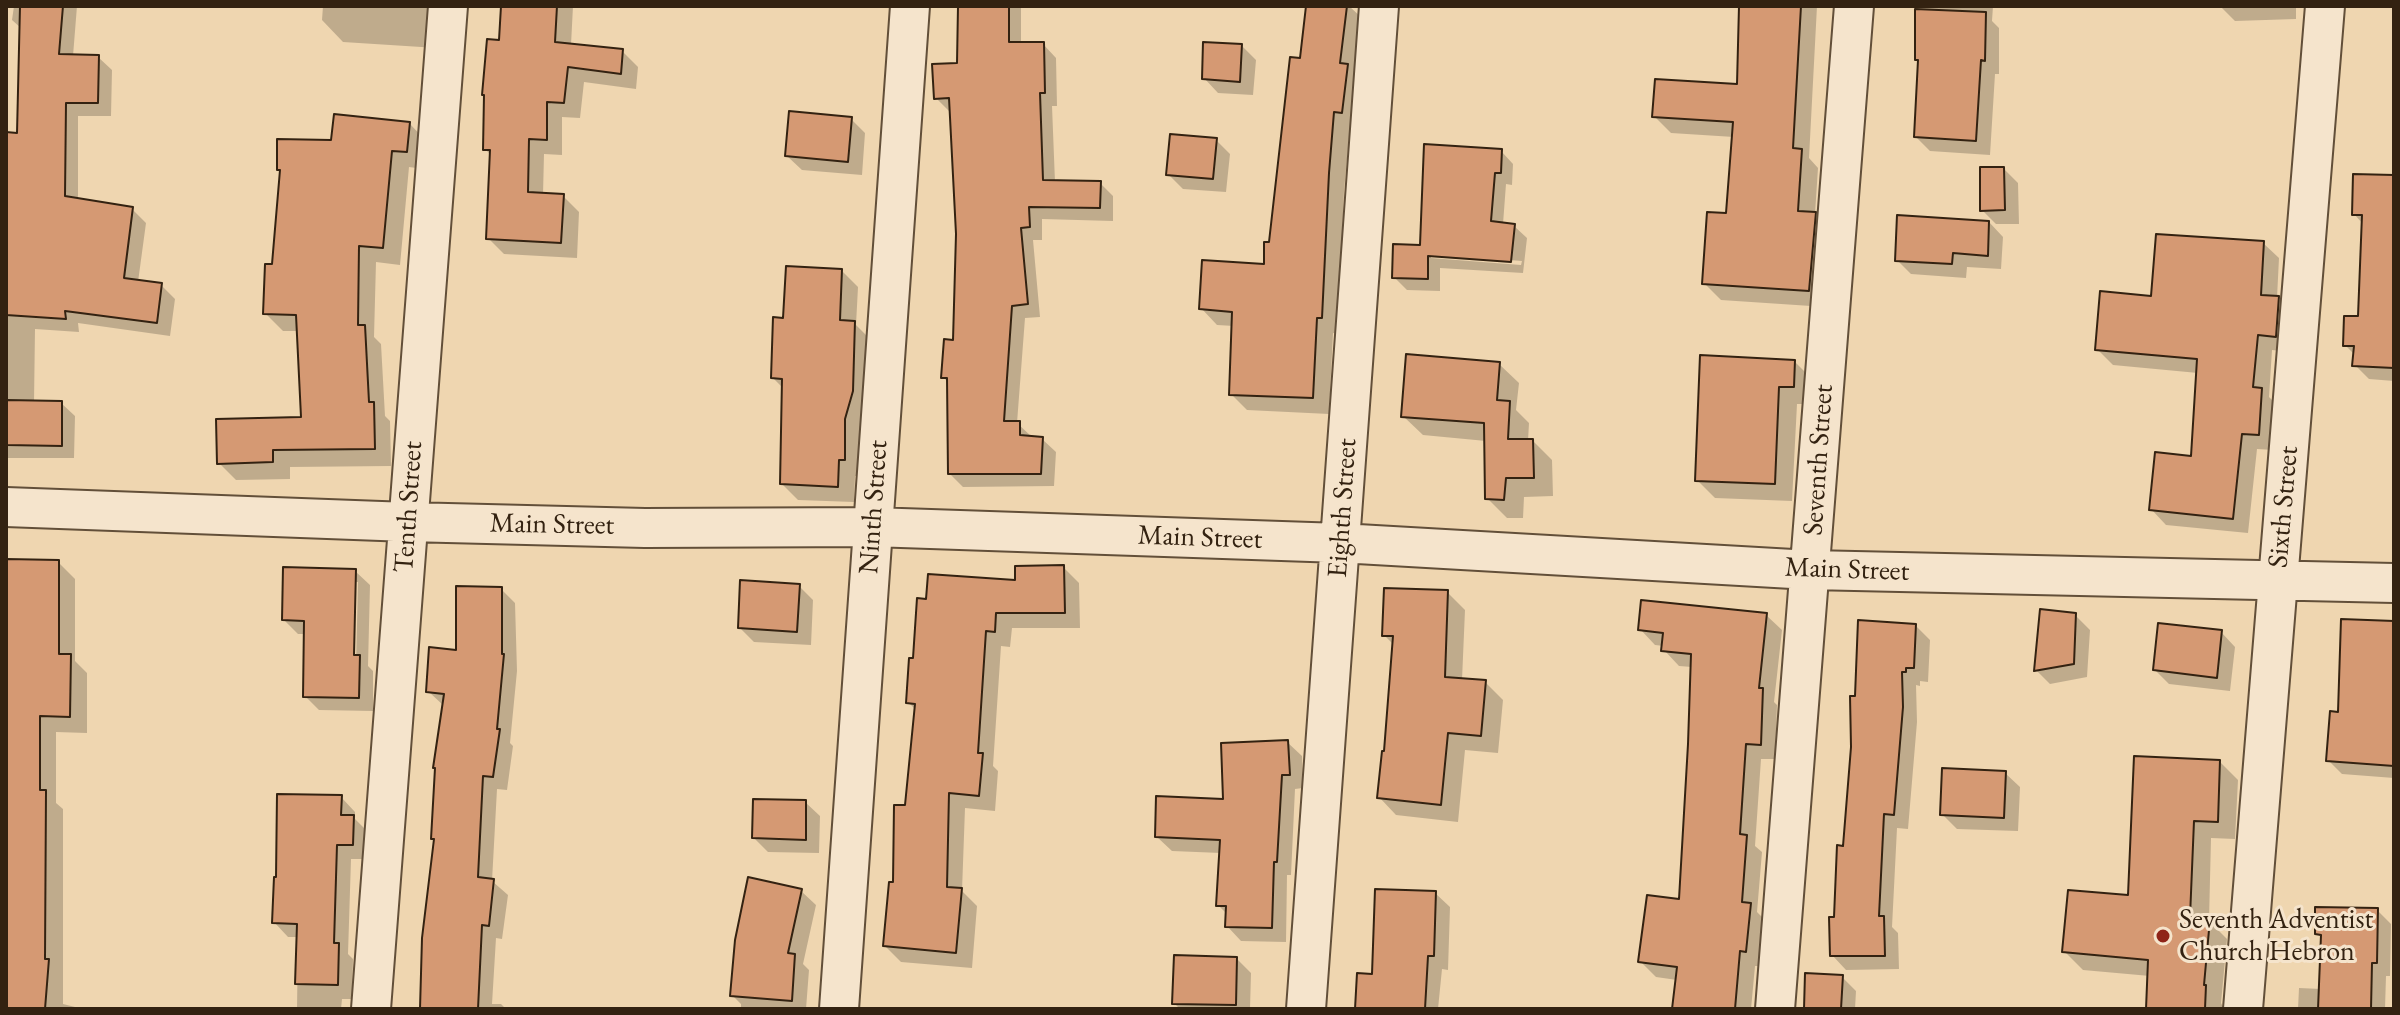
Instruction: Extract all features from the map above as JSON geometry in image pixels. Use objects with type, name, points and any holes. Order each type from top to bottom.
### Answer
[{"type":"street","name":"Tenth Street","points":[[371,1009],[448,6]]},
{"type":"street","name":"Ninth Street","points":[[839,1009],[910,6]]},
{"type":"street","name":"Eighth Street","points":[[1306,1009],[1379,6]]},
{"type":"street","name":"Seventh Street","points":[[1775,1009],[1854,6]]},
{"type":"street","name":"Sixth Street","points":[[2243,1009],[2325,6]]},
{"type":"street","name":"Main Street","points":[[6,507],[645,528],[872,527],[1340,543],[1810,570],[2394,583]]},
{"type":"building","points":[[20,6],[63,6],[59,54],[99,55],[98,103],[66,103],[65,196],[133,207],[124,278],[162,283],[157,323],[65,311],[66,319],[6,315],[6,132],[17,133]]},
{"type":"building","points":[[501,6],[557,6],[555,42],[623,49],[621,74],[568,67],[564,103],[547,102],[547,140],[529,139],[528,192],[564,194],[561,243],[486,239],[490,150],[483,150],[482,95],[487,39],[499,40]]},
{"type":"building","points":[[958,6],[1009,6],[1009,42],[1044,42],[1045,93],[1040,93],[1043,180],[1101,181],[1100,208],[1029,207],[1030,227],[1021,228],[1028,304],[1012,306],[1004,421],[1020,421],[1020,435],[1043,437],[1041,474],[948,474],[947,378],[941,378],[944,339],[953,340],[956,234],[949,98],[934,99],[932,64],[957,63]]},
{"type":"building","points":[[1306,6],[1347,6],[1340,63],[1348,64],[1342,113],[1334,112],[1322,318],[1317,318],[1313,398],[1229,395],[1232,312],[1199,309],[1202,260],[1264,264],[1264,242],[1269,242],[1290,57],[1300,58]]},
{"type":"building","points":[[1739,6],[1801,6],[1793,148],[1802,149],[1798,211],[1816,212],[1809,291],[1702,284],[1707,212],[1726,213],[1733,122],[1652,117],[1655,79],[1737,84]]},
{"type":"building","points":[[1915,9],[1986,12],[1985,61],[1981,60],[1976,141],[1914,137],[1918,60],[1915,60]]},
{"type":"building","points":[[1203,42],[1242,44],[1240,82],[1202,79]]},
{"type":"building","points":[[789,111],[852,117],[848,162],[785,156]]},
{"type":"building","points":[[334,114],[410,122],[407,152],[392,151],[383,248],[359,246],[358,325],[365,325],[369,402],[374,402],[375,449],[273,450],[273,462],[217,464],[216,419],[301,417],[296,315],[263,314],[265,264],[272,264],[280,170],[277,170],[277,139],[331,140]]},
{"type":"building","points":[[1170,134],[1217,138],[1213,179],[1166,175]]},
{"type":"building","points":[[1424,144],[1502,149],[1501,173],[1495,173],[1491,221],[1515,224],[1511,262],[1428,256],[1428,279],[1392,278],[1393,244],[1420,245]]},
{"type":"building","points":[[1980,167],[2004,167],[2005,210],[1980,211]]},
{"type":"building","points":[[2353,174],[2394,175],[2394,368],[2352,366],[2354,346],[2343,346],[2344,316],[2358,316],[2362,215],[2352,215]]},
{"type":"building","points":[[1897,215],[1989,221],[1988,256],[1953,253],[1952,264],[1895,261]]},
{"type":"building","points":[[2156,234],[2264,241],[2261,295],[2279,296],[2276,337],[2258,335],[2253,387],[2262,388],[2259,435],[2242,434],[2233,519],[2149,510],[2155,452],[2191,456],[2197,359],[2095,350],[2100,291],[2151,296]]},
{"type":"building","points":[[786,266],[842,269],[840,320],[855,321],[853,391],[845,419],[845,460],[839,460],[838,487],[780,484],[782,379],[771,378],[773,317],[783,318]]},
{"type":"building","points":[[1406,354],[1500,362],[1497,400],[1510,401],[1508,439],[1533,439],[1534,478],[1506,478],[1504,500],[1485,499],[1484,423],[1401,417]]},
{"type":"building","points":[[1700,355],[1795,360],[1794,387],[1779,387],[1775,484],[1695,481]]},
{"type":"building","points":[[6,400],[62,401],[62,446],[6,445]]},
{"type":"building","points":[[6,559],[59,560],[59,654],[71,654],[70,717],[40,716],[40,790],[46,790],[45,959],[49,959],[45,1009],[6,1009]]},
{"type":"building","points":[[1064,565],[1065,613],[996,613],[995,632],[986,631],[978,753],[983,753],[979,796],[949,793],[947,887],[962,888],[956,953],[883,946],[889,882],[893,882],[894,805],[905,805],[915,704],[906,703],[909,658],[913,658],[917,598],[926,599],[928,574],[1015,580],[1015,566]]},
{"type":"building","points":[[283,567],[356,569],[354,655],[360,655],[359,698],[303,697],[304,621],[282,620]]},
{"type":"building","points":[[740,580],[800,584],[797,632],[738,628]]},
{"type":"building","points":[[456,586],[502,587],[504,654],[497,729],[500,729],[493,777],[483,776],[478,877],[494,879],[489,926],[482,925],[478,1009],[420,1009],[422,938],[434,839],[431,839],[433,768],[444,694],[426,692],[429,647],[456,650]]},
{"type":"building","points":[[1384,588],[1448,590],[1445,677],[1486,680],[1481,736],[1448,733],[1441,805],[1377,798],[1393,636],[1382,636]]},
{"type":"building","points":[[1641,600],[1767,613],[1759,688],[1763,688],[1761,745],[1746,744],[1740,834],[1747,835],[1742,902],[1751,903],[1746,952],[1740,951],[1735,1009],[1672,1009],[1677,967],[1638,962],[1647,895],[1679,899],[1691,654],[1661,651],[1663,633],[1638,630]]},
{"type":"building","points":[[2040,609],[2076,613],[2074,664],[2034,671]]},
{"type":"building","points":[[2341,619],[2394,621],[2394,766],[2326,761],[2330,711],[2338,712]]},
{"type":"building","points":[[1858,620],[1916,624],[1914,668],[1906,668],[1906,672],[1902,672],[1903,707],[1894,815],[1884,814],[1879,916],[1884,916],[1885,956],[1830,956],[1829,917],[1834,917],[1837,845],[1843,846],[1851,747],[1850,696],[1855,696]]},
{"type":"building","points":[[2158,623],[2222,630],[2217,678],[2153,670]]},
{"type":"building","points":[[1288,740],[1290,775],[1282,775],[1272,928],[1225,927],[1226,906],[1216,906],[1220,840],[1155,837],[1156,796],[1223,799],[1221,743]]},
{"type":"building","points":[[2134,756],[2220,760],[2218,822],[2194,821],[2190,917],[2210,919],[2205,1009],[2146,1009],[2148,960],[2062,952],[2068,890],[2128,895]]},
{"type":"building","points":[[1942,768],[2006,771],[2004,818],[1940,815]]},
{"type":"building","points":[[277,794],[342,795],[341,815],[354,815],[353,845],[337,845],[334,943],[339,943],[338,985],[295,984],[297,924],[272,923]]},
{"type":"building","points":[[753,799],[806,800],[806,840],[752,838]]},
{"type":"building","points":[[748,877],[802,889],[788,953],[795,954],[792,1001],[730,996],[735,940]]},
{"type":"building","points":[[1375,889],[1436,891],[1434,956],[1428,956],[1425,1009],[1355,1009],[1357,973],[1372,974]]},
{"type":"building","points":[[2315,907],[2378,908],[2377,963],[2372,963],[2371,1009],[2318,1009],[2321,935],[2315,934]]},
{"type":"building","points":[[1174,955],[1237,957],[1236,1005],[1172,1004]]},
{"type":"building","points":[[1805,973],[1843,975],[1841,1009],[1804,1009]]},
{"type":"place","name":"Seventh Adventist Church Hebron","points":[[2163,936]]}]
